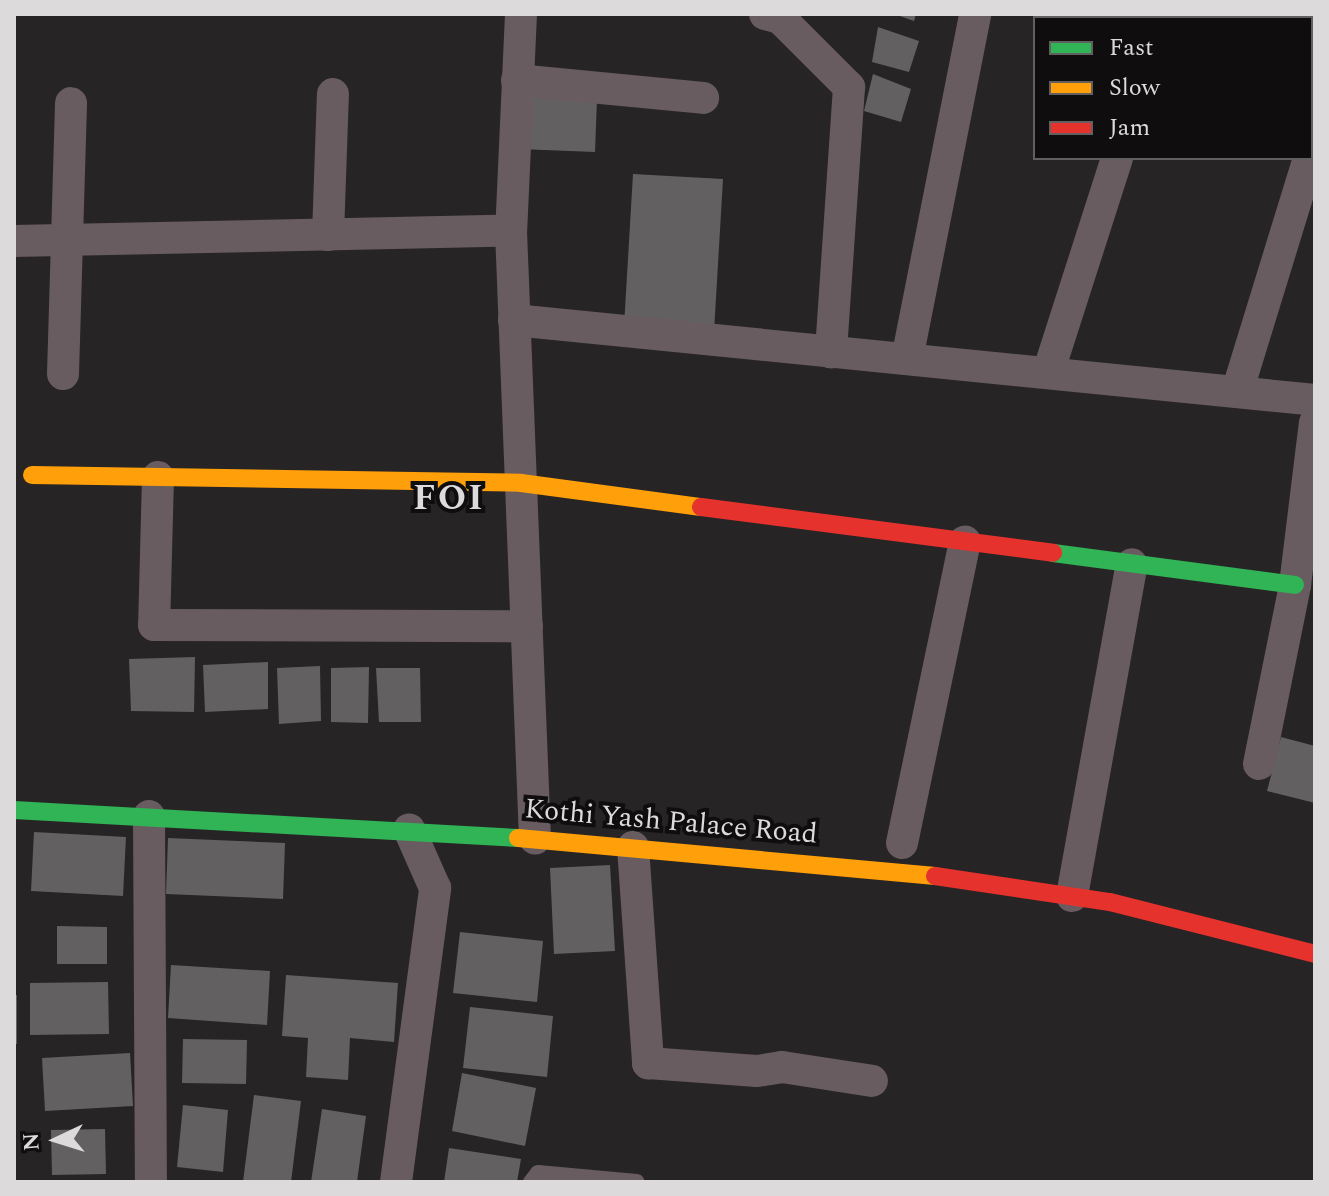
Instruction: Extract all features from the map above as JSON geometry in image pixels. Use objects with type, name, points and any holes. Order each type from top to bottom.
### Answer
[{"type":"main road","points":[[32,475],[521,483],[1295,585]]},
{"type":"main road","name":"Kothi Yash Palace Road","points":[[14,810],[409,829],[882,868],[1072,896],[1315,954]]},
{"type":"street","points":[[521,14],[511,231],[535,839]]},
{"type":"street","points":[[907,359],[975,14]]},
{"type":"street","points":[[776,15],[849,87],[831,352]]},
{"type":"street","points":[[517,80],[703,98]]},
{"type":"street","points":[[328,235],[333,94]]},
{"type":"street","points":[[63,374],[71,103]]},
{"type":"street","points":[[1048,373],[1116,160]]},
{"type":"street","points":[[1237,392],[1308,160]]},
{"type":"street","points":[[14,241],[511,231]]},
{"type":"street","points":[[514,320],[1315,400]]},
{"type":"street","points":[[1259,764],[1295,585],[1315,423]]},
{"type":"street","points":[[158,477],[154,625],[527,626]]},
{"type":"street","points":[[902,843],[965,542]]},
{"type":"street","points":[[1072,896],[1132,564]]},
{"type":"street","points":[[149,816],[151,1182]]},
{"type":"street","points":[[396,1182],[435,888],[409,829]]},
{"type":"street","points":[[633,847],[648,1063],[757,1071],[782,1067],[872,1081]]},
{"type":"lane","points":[[531,1182],[538,1173],[637,1182]]},
{"type":"building","points":[[894,14],[916,14],[914,21]]},
{"type":"building","points":[[878,27],[919,41],[909,72],[872,62]]},
{"type":"building","points":[[873,74],[911,89],[901,122],[864,111]]},
{"type":"building","points":[[521,96],[597,99],[595,152],[519,149]]},
{"type":"building","points":[[633,174],[723,179],[714,332],[624,326]]},
{"type":"building","points":[[195,657],[194,712],[131,711],[129,659]]},
{"type":"building","points":[[268,662],[268,709],[205,712],[203,665]]},
{"type":"building","points":[[320,666],[321,721],[279,724],[277,668]]},
{"type":"building","points":[[369,667],[368,723],[331,722],[331,668]]},
{"type":"building","points":[[376,668],[420,668],[421,722],[379,722]]},
{"type":"building","points":[[1281,737],[1315,746],[1315,803],[1267,791]]},
{"type":"building","points":[[34,832],[126,837],[123,896],[31,891]]},
{"type":"building","points":[[168,838],[285,843],[283,899],[166,894]]},
{"type":"building","points":[[610,865],[615,951],[554,954],[550,868]]},
{"type":"building","points":[[57,926],[107,927],[107,964],[57,964]]},
{"type":"building","points":[[460,932],[543,941],[537,1002],[453,993]]},
{"type":"building","points":[[171,965],[270,971],[267,1025],[168,1018]]},
{"type":"building","points":[[286,975],[398,983],[394,1042],[350,1038],[348,1080],[306,1077],[308,1038],[282,1036]]},
{"type":"building","points":[[108,982],[109,1034],[30,1035],[30,983]]},
{"type":"building","points":[[14,995],[17,995],[17,1044],[14,1044]]},
{"type":"building","points":[[470,1007],[553,1016],[547,1077],[463,1068]]},
{"type":"building","points":[[183,1039],[247,1040],[246,1084],[182,1083]]},
{"type":"building","points":[[130,1053],[133,1106],[45,1111],[42,1058]]},
{"type":"building","points":[[462,1073],[536,1088],[525,1146],[452,1131]]},
{"type":"building","points":[[254,1095],[301,1101],[291,1182],[243,1182]]},
{"type":"building","points":[[183,1105],[228,1110],[223,1172],[177,1167]]},
{"type":"building","points":[[322,1109],[366,1116],[357,1182],[311,1182]]},
{"type":"building","points":[[105,1129],[106,1174],[52,1175],[51,1130]]},
{"type":"building","points":[[449,1148],[521,1159],[517,1182],[444,1182]]},
{"type":"traffic: fast","points":[[1053,553],[1295,585]]},
{"type":"traffic: fast","points":[[14,810],[518,838]]},
{"type":"traffic: slow","points":[[32,475],[521,483],[701,507]]},
{"type":"traffic: slow","points":[[518,838],[935,876]]},
{"type":"traffic: jam","points":[[701,507],[1053,553]]},
{"type":"traffic: jam","points":[[935,876],[1110,902],[1315,954]]},
{"type":"district","name":"FOI","points":[[449,499]]}]
